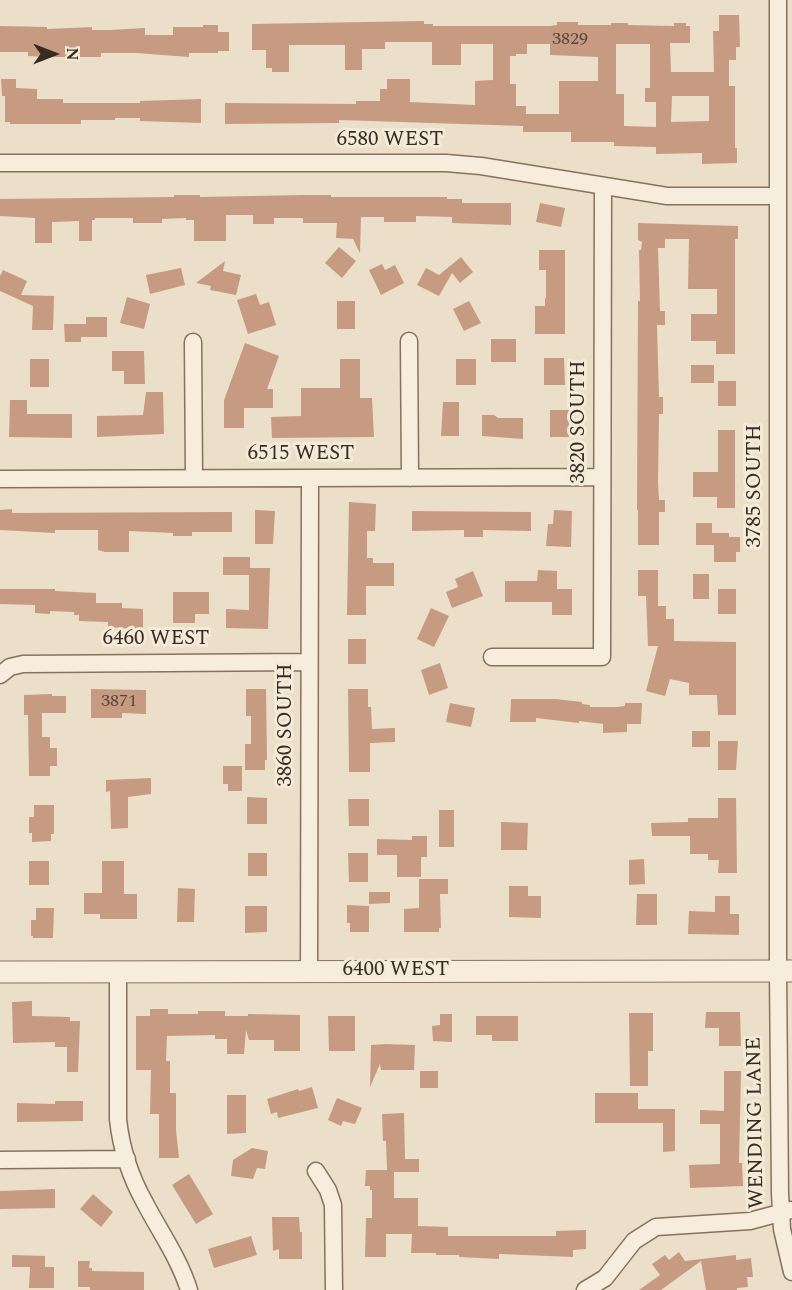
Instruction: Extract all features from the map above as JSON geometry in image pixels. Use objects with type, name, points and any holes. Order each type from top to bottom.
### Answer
[{"type":"street","name":"3785 SOUTH","points":[[778,0],[777,196],[785,450],[785,971]]},
{"type":"street","name":"6580 WEST","points":[[0,164],[455,164],[481,166],[667,196],[777,196]]},
{"type":"street","name":"3820 SOUTH","points":[[492,657],[602,657],[603,186]]},
{"type":"street","points":[[410,341],[410,478]]},
{"type":"street","points":[[193,342],[194,478]]},
{"type":"street","name":"6515 WEST","points":[[0,478],[602,477]]},
{"type":"street","name":"3860 SOUTH","points":[[309,971],[310,478]]},
{"type":"street","name":"6460 WEST","points":[[2,673],[22,664],[309,662]]},
{"type":"street","points":[[118,971],[118,1119],[127,1159],[137,1188],[179,1262],[189,1290]]},
{"type":"street","name":"6400 WEST","points":[[0,972],[785,971]]},
{"type":"street","name":"WENDING LANE","points":[[785,971],[786,1247],[792,1272]]},
{"type":"street","points":[[0,1160],[127,1159]]},
{"type":"street","points":[[316,1171],[328,1190],[333,1205],[334,1290]]},
{"type":"street","points":[[585,1290],[605,1278],[634,1241],[656,1227],[750,1221],[786,1211]]},
{"type":"building","points":[[719,15],[739,15],[740,47],[736,47],[736,60],[729,60],[729,86],[735,86],[737,163],[702,164],[702,153],[656,154],[656,147],[614,146],[614,142],[571,142],[571,132],[523,132],[523,126],[339,120],[339,123],[225,124],[225,103],[356,104],[356,101],[380,101],[380,89],[387,89],[387,79],[410,79],[410,102],[475,105],[475,81],[493,80],[493,44],[461,44],[461,65],[432,65],[432,42],[385,42],[385,49],[362,49],[362,70],[345,70],[345,45],[289,45],[289,72],[272,72],[272,68],[266,68],[266,50],[252,50],[252,24],[424,21],[424,24],[433,24],[433,26],[550,26],[557,25],[557,22],[578,22],[578,25],[628,23],[628,25],[674,26],[674,23],[686,23],[686,26],[690,26],[690,43],[670,43],[671,72],[714,72],[713,31],[719,31]],"holes":[[[527,44],[550,44],[550,55],[598,57],[598,81],[559,81],[559,114],[526,114],[526,106],[516,106],[516,84],[510,84],[510,56],[527,54]],[[616,44],[650,44],[650,88],[645,88],[645,102],[656,102],[656,127],[624,126],[624,94],[616,94]],[[672,96],[709,96],[709,121],[671,122]]]},
{"type":"building","points":[[203,25],[218,25],[218,32],[229,32],[229,51],[189,53],[189,57],[101,53],[101,57],[47,57],[28,56],[28,52],[0,52],[0,26],[47,27],[47,29],[92,27],[92,30],[145,28],[145,35],[173,35],[173,27],[203,27]]},
{"type":"building","points":[[1,79],[16,79],[16,88],[37,89],[37,99],[63,99],[63,103],[140,103],[140,101],[201,99],[201,123],[115,118],[115,120],[81,120],[81,124],[10,124],[10,122],[5,122],[5,96],[2,96]]},
{"type":"building","points":[[174,195],[200,195],[200,197],[331,195],[331,197],[447,197],[447,199],[462,199],[462,203],[511,203],[511,225],[452,223],[452,217],[416,216],[416,222],[384,222],[384,217],[361,217],[360,253],[353,239],[336,238],[337,223],[303,223],[303,218],[274,218],[274,224],[253,224],[253,215],[226,215],[226,241],[194,241],[194,220],[186,220],[186,218],[162,219],[162,223],[133,223],[133,218],[95,218],[92,220],[92,241],[79,241],[79,221],[52,222],[52,243],[35,243],[35,218],[0,216],[0,199],[174,197]]},
{"type":"building","points":[[540,203],[565,208],[561,227],[536,222]]},
{"type":"building","points":[[638,223],[738,226],[738,239],[735,239],[735,354],[716,354],[716,341],[691,341],[691,314],[717,314],[717,289],[688,289],[689,239],[665,239],[665,248],[658,248],[660,311],[665,311],[665,325],[657,325],[659,397],[663,397],[663,414],[659,414],[658,482],[659,500],[665,500],[665,512],[659,512],[659,545],[638,545],[638,301],[640,301],[639,250],[641,250],[642,242],[638,240]]},
{"type":"building","points":[[339,247],[356,261],[342,278],[325,263]]},
{"type":"building","points":[[539,250],[565,250],[565,334],[535,334],[535,306],[545,306],[546,298],[546,270],[539,270]]},
{"type":"building","points":[[461,257],[473,272],[460,283],[452,273],[439,296],[417,285],[426,268],[439,275]]},
{"type":"building","points":[[225,261],[223,271],[241,275],[236,295],[210,290],[211,286],[196,283]]},
{"type":"building","points":[[382,264],[385,270],[395,265],[404,283],[381,295],[369,270]]},
{"type":"building","points":[[181,268],[185,285],[150,294],[146,275]]},
{"type":"building","points":[[3,270],[27,281],[21,295],[54,296],[53,330],[32,330],[33,306],[0,291],[0,276]]},
{"type":"building","points":[[256,294],[260,305],[269,302],[276,325],[248,334],[237,300]]},
{"type":"building","points":[[127,297],[150,304],[144,329],[120,323]]},
{"type":"building","points":[[337,301],[355,301],[355,329],[337,329]]},
{"type":"building","points":[[469,301],[481,323],[464,331],[453,309]]},
{"type":"building","points":[[86,317],[107,317],[107,337],[81,337],[81,342],[65,342],[64,324],[86,324]]},
{"type":"building","points":[[491,339],[516,339],[516,362],[491,362]]},
{"type":"building","points":[[245,343],[279,356],[267,389],[273,389],[273,408],[244,408],[244,428],[224,428],[224,400]]},
{"type":"building","points":[[112,351],[144,351],[145,384],[124,384],[124,371],[112,371]]},
{"type":"building","points":[[544,358],[564,358],[565,385],[544,385]]},
{"type":"building","points":[[30,359],[49,359],[49,387],[30,387]]},
{"type":"building","points":[[340,359],[360,359],[360,398],[372,398],[374,437],[272,438],[271,417],[301,416],[301,388],[340,388]]},
{"type":"building","points":[[456,359],[476,359],[476,385],[456,385]]},
{"type":"building","points":[[691,365],[714,365],[714,383],[691,383]]},
{"type":"building","points":[[718,381],[736,381],[736,406],[718,406]]},
{"type":"building","points":[[146,392],[163,392],[164,434],[97,437],[97,416],[143,415]]},
{"type":"building","points":[[10,400],[27,400],[27,414],[72,414],[72,438],[9,437]]},
{"type":"building","points":[[443,402],[459,402],[459,436],[441,436]]},
{"type":"building","points":[[550,410],[569,410],[569,437],[550,437]]},
{"type":"building","points":[[482,415],[494,415],[498,418],[523,418],[523,439],[482,436]]},
{"type":"building","points":[[718,430],[735,430],[735,508],[717,508],[717,497],[693,497],[693,472],[718,472]]},
{"type":"building","points":[[349,502],[376,504],[375,531],[367,531],[367,558],[373,558],[373,563],[394,563],[394,586],[366,586],[366,615],[347,615]]},
{"type":"building","points":[[12,509],[12,513],[232,512],[232,532],[192,532],[192,536],[173,536],[173,533],[129,531],[129,552],[105,552],[98,550],[98,530],[55,530],[55,533],[0,530],[0,510]]},
{"type":"building","points":[[255,510],[275,511],[273,544],[255,544]]},
{"type":"building","points":[[554,510],[572,511],[571,547],[546,546],[548,524],[553,524]]},
{"type":"building","points":[[412,511],[531,512],[531,531],[483,530],[483,537],[464,537],[464,530],[412,531]]},
{"type":"building","points":[[696,523],[712,523],[712,533],[729,533],[729,537],[740,537],[740,552],[736,552],[736,562],[714,562],[714,545],[696,545]]},
{"type":"building","points":[[223,557],[250,557],[250,568],[270,568],[268,629],[226,628],[226,609],[249,610],[249,575],[223,575]]},
{"type":"building","points":[[538,570],[557,571],[557,589],[572,589],[572,615],[552,615],[552,602],[505,602],[505,581],[537,581]]},
{"type":"building","points":[[638,570],[658,570],[658,606],[666,606],[666,619],[674,619],[674,641],[736,642],[736,715],[718,715],[717,695],[689,695],[689,683],[670,679],[665,696],[646,691],[658,646],[648,646],[646,596],[638,596]]},
{"type":"building","points":[[473,571],[483,596],[452,608],[446,592],[458,587],[455,579]]},
{"type":"building","points":[[693,574],[709,574],[709,599],[693,599]]},
{"type":"building","points":[[0,589],[55,589],[55,591],[96,593],[96,603],[122,603],[122,608],[143,609],[143,630],[108,627],[108,622],[79,621],[79,615],[74,615],[74,612],[35,613],[35,605],[0,604]]},
{"type":"building","points":[[718,589],[736,589],[736,614],[718,614]]},
{"type":"building","points":[[173,592],[209,592],[209,614],[195,614],[195,623],[173,623]]},
{"type":"building","points":[[431,608],[449,616],[434,647],[417,639]]},
{"type":"building","points":[[348,639],[366,639],[366,664],[348,664]]},
{"type":"building","points":[[440,663],[448,688],[429,695],[421,670]]},
{"type":"building","points":[[91,689],[146,690],[146,714],[122,713],[122,718],[91,718]]},
{"type":"building","points":[[246,689],[266,689],[267,760],[265,760],[265,770],[245,770],[245,744],[251,744],[251,716],[246,716]]},
{"type":"building","points":[[348,689],[368,689],[372,729],[395,728],[395,742],[370,743],[370,772],[349,772]]},
{"type":"building","points":[[52,694],[52,696],[66,696],[66,713],[42,713],[42,737],[50,737],[50,748],[57,748],[57,766],[50,766],[50,776],[29,776],[28,715],[24,715],[24,695]]},
{"type":"building","points":[[511,699],[555,699],[582,702],[590,707],[617,707],[625,706],[625,703],[642,703],[641,724],[627,724],[627,732],[603,733],[603,724],[579,721],[579,723],[536,718],[536,722],[510,722]]},
{"type":"building","points":[[450,703],[475,708],[471,727],[446,722]]},
{"type":"building","points":[[692,731],[710,731],[710,747],[692,747]]},
{"type":"building","points":[[718,741],[738,741],[736,770],[718,770]]},
{"type":"building","points":[[223,766],[242,766],[242,791],[228,791],[228,784],[223,784]]},
{"type":"building","points":[[151,778],[151,794],[128,797],[128,828],[111,829],[110,791],[106,792],[106,780]]},
{"type":"building","points":[[247,797],[267,798],[267,824],[247,824]]},
{"type":"building","points":[[718,798],[736,798],[737,873],[718,873],[719,860],[708,860],[708,854],[690,854],[690,836],[652,836],[651,823],[688,822],[688,818],[718,818]]},
{"type":"building","points":[[348,799],[369,799],[369,826],[349,826]]},
{"type":"building","points":[[34,805],[54,805],[54,834],[51,834],[51,841],[32,842],[32,833],[29,833],[29,817],[34,817]]},
{"type":"building","points":[[439,810],[454,810],[454,847],[439,847]]},
{"type":"building","points":[[501,822],[528,823],[527,850],[501,850]]},
{"type":"building","points":[[412,836],[427,836],[427,857],[421,857],[421,877],[397,877],[397,855],[377,855],[377,839],[412,840]]},
{"type":"building","points":[[248,853],[267,853],[267,876],[248,876]]},
{"type":"building","points":[[348,853],[368,853],[368,882],[349,882]]},
{"type":"building","points":[[644,859],[645,884],[629,885],[629,860]]},
{"type":"building","points":[[29,861],[49,861],[49,885],[29,885]]},
{"type":"building","points":[[102,861],[124,861],[124,894],[137,894],[137,919],[100,919],[100,914],[84,914],[84,893],[102,893]]},
{"type":"building","points":[[419,879],[448,879],[448,894],[440,894],[441,928],[439,932],[404,932],[404,909],[419,908]]},
{"type":"building","points":[[509,886],[528,886],[528,896],[541,896],[541,918],[509,917]]},
{"type":"building","points":[[178,888],[195,889],[194,922],[177,922]]},
{"type":"building","points":[[369,892],[390,892],[390,903],[369,904]]},
{"type":"building","points":[[637,894],[657,894],[657,925],[636,925]]},
{"type":"building","points":[[715,896],[730,896],[730,914],[739,914],[739,935],[688,934],[689,911],[715,912]]},
{"type":"building","points":[[347,905],[369,906],[369,932],[350,932],[350,923],[347,923]]},
{"type":"building","points":[[245,906],[267,906],[267,932],[245,933]]},
{"type":"building","points":[[36,908],[54,908],[53,938],[33,938],[31,936],[31,920],[36,920]]},
{"type":"building","points":[[32,1001],[32,1016],[70,1017],[70,1021],[80,1021],[78,1072],[67,1072],[67,1047],[55,1047],[55,1042],[13,1043],[12,1002]]},
{"type":"building","points":[[150,1009],[168,1009],[168,1014],[225,1011],[225,1016],[300,1015],[300,1051],[274,1051],[274,1040],[249,1040],[246,1030],[244,1054],[227,1054],[227,1039],[215,1039],[215,1035],[167,1036],[166,1061],[170,1061],[170,1093],[176,1093],[179,1158],[159,1158],[159,1114],[150,1114],[151,1070],[136,1070],[136,1016],[150,1016]]},
{"type":"building","points":[[706,1012],[740,1012],[741,1046],[719,1046],[719,1028],[705,1028]]},
{"type":"building","points":[[629,1013],[653,1013],[653,1051],[648,1051],[648,1086],[630,1086]]},
{"type":"building","points":[[440,1014],[452,1014],[452,1042],[433,1041],[432,1026],[440,1025]]},
{"type":"building","points":[[328,1016],[355,1016],[355,1051],[329,1051]]},
{"type":"building","points":[[476,1016],[518,1016],[518,1041],[492,1041],[492,1035],[476,1035]]},
{"type":"building","points":[[371,1045],[415,1045],[414,1070],[381,1070],[380,1064],[370,1087]]},
{"type":"building","points":[[420,1071],[438,1071],[438,1088],[420,1088]]},
{"type":"building","points":[[724,1071],[741,1071],[739,1163],[742,1163],[743,1186],[690,1188],[689,1165],[720,1164],[720,1124],[700,1124],[700,1110],[724,1111]]},
{"type":"building","points":[[312,1087],[318,1108],[278,1118],[277,1112],[271,1114],[267,1099]]},
{"type":"building","points":[[595,1093],[638,1093],[638,1109],[675,1109],[675,1151],[663,1152],[663,1123],[595,1123]]},
{"type":"building","points":[[227,1095],[246,1095],[246,1133],[227,1134]]},
{"type":"building","points":[[337,1098],[362,1108],[355,1124],[343,1121],[341,1126],[328,1120]]},
{"type":"building","points":[[55,1101],[83,1101],[83,1121],[17,1122],[17,1103],[55,1104]]},
{"type":"building","points":[[404,1113],[405,1159],[419,1159],[419,1172],[394,1172],[394,1198],[418,1198],[418,1226],[448,1227],[448,1236],[556,1236],[556,1231],[586,1230],[586,1249],[573,1250],[573,1257],[499,1254],[499,1259],[459,1257],[459,1255],[436,1255],[436,1253],[411,1253],[412,1234],[386,1234],[386,1257],[365,1257],[366,1218],[372,1218],[372,1190],[370,1186],[365,1186],[366,1170],[387,1170],[382,1114]]},
{"type":"building","points":[[252,1148],[268,1151],[265,1169],[257,1168],[253,1179],[231,1176],[233,1160]]},
{"type":"building","points":[[189,1174],[213,1214],[196,1224],[172,1185]]},
{"type":"building","points":[[55,1189],[55,1208],[0,1209],[0,1191]]},
{"type":"building","points":[[93,1194],[113,1212],[101,1227],[80,1209]]},
{"type":"building","points":[[272,1217],[299,1217],[300,1232],[302,1232],[302,1259],[279,1259],[279,1249],[273,1251]]},
{"type":"building","points":[[251,1236],[257,1255],[214,1268],[208,1249]]},
{"type":"building","points":[[679,1252],[685,1261],[736,1255],[736,1260],[751,1258],[753,1277],[747,1277],[748,1287],[737,1288],[737,1290],[706,1290],[701,1261],[661,1290],[639,1290],[660,1275],[652,1264],[665,1255],[669,1260]]},
{"type":"building","points":[[12,1255],[45,1256],[45,1267],[54,1267],[54,1288],[29,1288],[30,1267],[12,1267]]},
{"type":"building","points":[[78,1261],[90,1261],[89,1268],[92,1268],[92,1271],[144,1272],[144,1290],[90,1290],[90,1287],[78,1287]]}]
